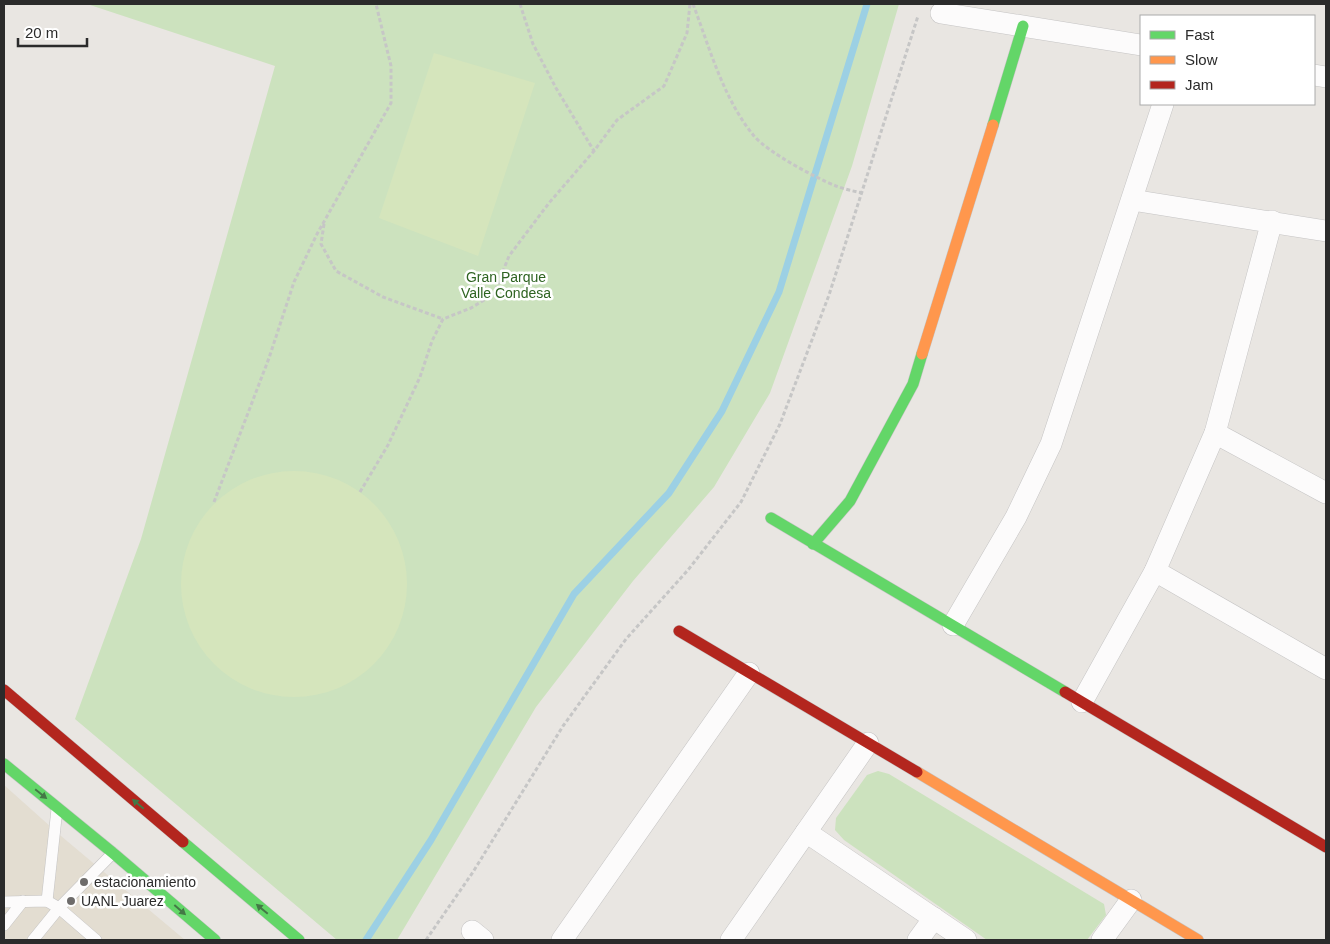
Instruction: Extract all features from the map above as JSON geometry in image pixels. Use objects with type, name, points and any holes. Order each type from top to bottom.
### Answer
[{"type":"street","points":[[941,13],[1140,45]]},
{"type":"street","points":[[814,544],[850,501],[913,384],[1023,26]]},
{"type":"street","points":[[952,625],[1016,517],[1051,444],[1163,105]]},
{"type":"street","points":[[1132,200],[1326,231]]},
{"type":"street","points":[[1082,702],[1155,571],[1215,433],[1272,221]]},
{"type":"street","points":[[1215,433],[1326,493]]},
{"type":"street","points":[[771,518],[1326,847]]},
{"type":"street","points":[[1155,571],[1326,669]]},
{"type":"street","points":[[679,631],[1198,940]]},
{"type":"street","points":[[562,940],[749,673]]},
{"type":"street","points":[[4,690],[299,940]]},
{"type":"street","points":[[731,940],[868,743]]},
{"type":"street","points":[[4,764],[215,940]]},
{"type":"street","points":[[806,832],[966,940]]},
{"type":"street","points":[[1102,940],[1131,900]]},
{"type":"street","points":[[918,940],[934,918]]},
{"type":"lane","points":[[47,901],[57,807]]},
{"type":"lane","points":[[33,940],[59,908],[114,854]]},
{"type":"lane","points":[[4,924],[23,901]]},
{"type":"lane","points":[[4,902],[47,901],[59,908],[96,940]]},
{"type":"path","points":[[214,502],[269,358],[294,282],[324,221],[391,103],[391,66],[376,4]]},
{"type":"path","points":[[520,4],[538,53],[556,88],[594,151]]},
{"type":"path","points":[[324,221],[321,244],[336,271],[383,296],[443,319],[471,308],[494,294],[509,256],[549,203],[594,151],[617,120],[664,86],[687,33],[692,4]]},
{"type":"path","points":[[692,4],[723,85],[741,118],[755,138],[782,159],[836,186],[862,193]]},
{"type":"path","points":[[426,940],[473,872],[563,726],[626,639],[688,570],[741,502],[780,424],[830,295],[920,10]]},
{"type":"path","points":[[360,492],[388,445],[420,377],[432,342],[443,319]]},
{"type":"shaded area","name":"UANL Juarez","points":[[4,785],[61,836],[185,940],[4,940]]},
{"type":"green space","name":"Gran Parque Valle Condesa","points":[[87,4],[899,4],[852,166],[770,393],[714,487],[633,581],[536,707],[397,940],[337,940],[75,719],[141,539],[275,66]]},
{"type":"green space","points":[[434,53],[535,83],[478,256],[379,218]]},
{"type":"green space","points":[[283,471],[305,471],[337,479],[347,484],[366,496],[382,512],[399,541],[405,562],[407,584],[405,606],[399,627],[382,656],[366,672],[337,689],[305,697],[283,697],[251,689],[241,684],[222,672],[206,656],[189,627],[181,595],[181,573],[189,541],[194,531],[206,512],[222,496],[251,479]]},
{"type":"green space","points":[[878,771],[889,774],[1104,904],[1106,915],[1087,940],[987,940],[844,840],[835,830],[836,818],[867,775]]},
{"type":"waterway","points":[[366,940],[431,840],[574,594],[669,493],[722,411],[779,292],[867,4]]},
{"type":"traffic: fast","points":[[993,125],[1023,26]]},
{"type":"traffic: fast","points":[[813,544],[850,501],[913,384],[922,354]]},
{"type":"traffic: fast","points":[[771,518],[1065,692]]},
{"type":"traffic: fast","points":[[4,764],[215,940]]},
{"type":"traffic: fast","points":[[183,842],[299,940]]},
{"type":"traffic: slow","points":[[922,354],[993,125]]},
{"type":"traffic: slow","points":[[917,772],[1198,940]]},
{"type":"traffic: jam","points":[[679,631],[917,772]]},
{"type":"traffic: jam","points":[[4,690],[183,842]]},
{"type":"traffic: jam","points":[[1065,692],[1326,847]]},
{"type":"place","name":"estacionamiento","points":[[84,882]]},
{"type":"place","name":"UANL Juarez","points":[[71,901]]}]
